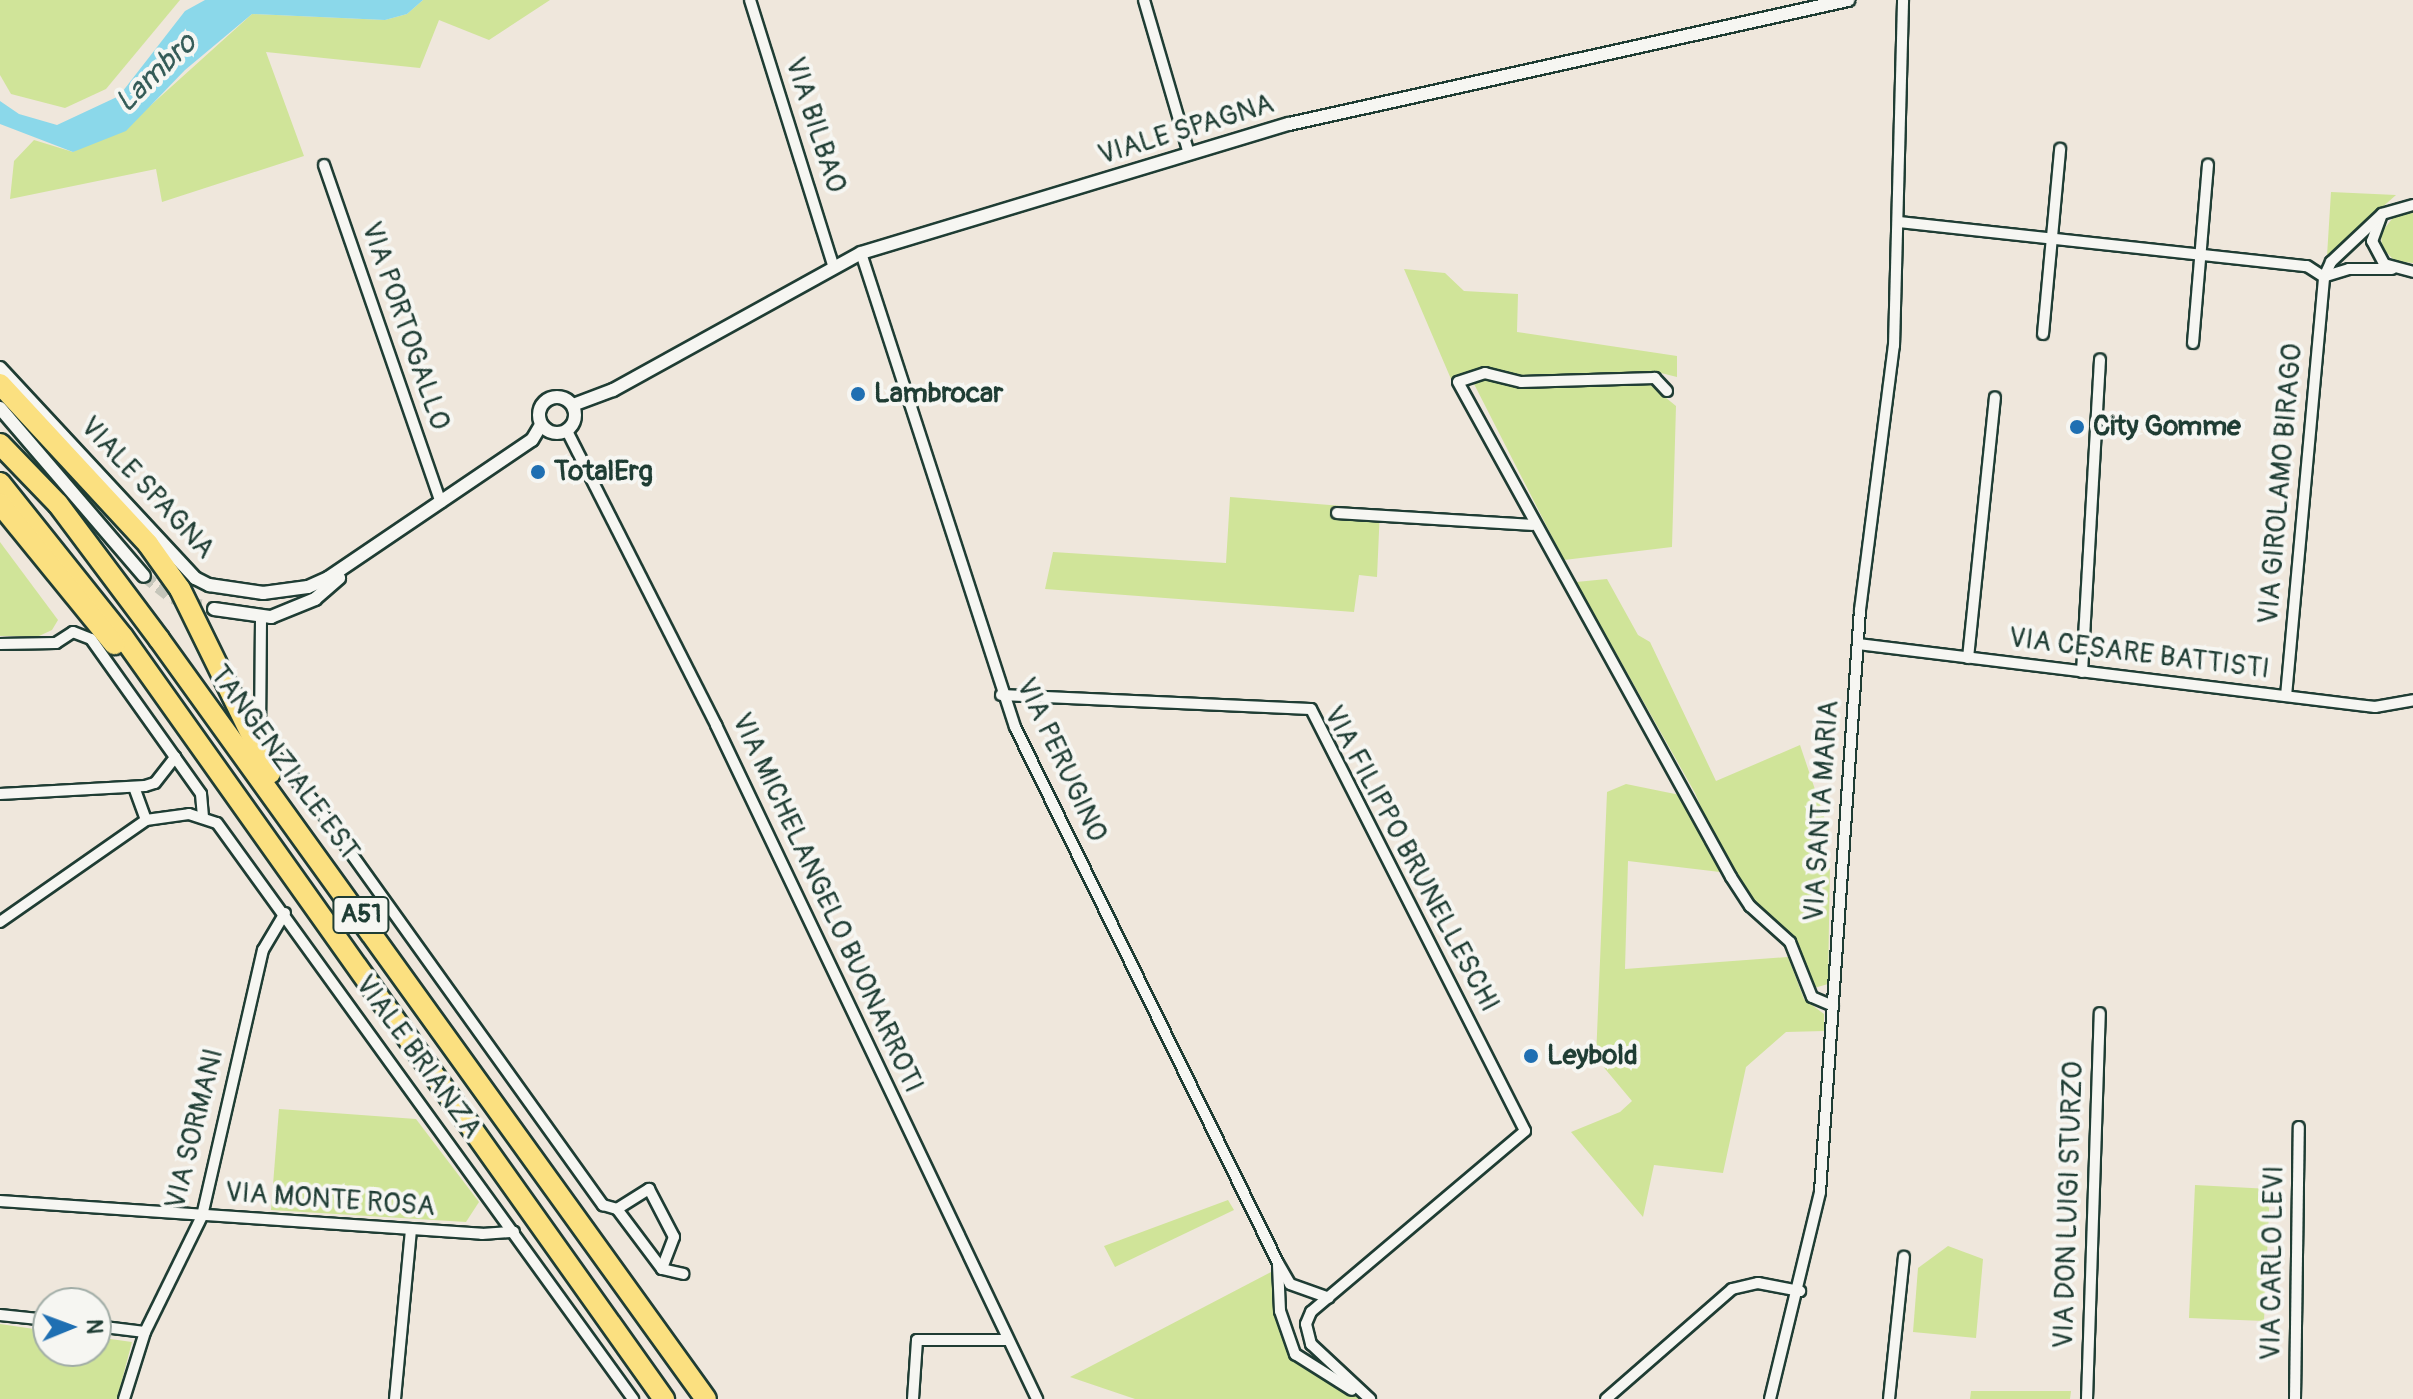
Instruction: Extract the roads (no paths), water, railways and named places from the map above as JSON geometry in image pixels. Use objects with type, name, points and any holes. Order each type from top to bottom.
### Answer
[{"type":"highway","points":[[0,384],[148,544],[180,589],[204,629],[266,768],[497,1102]]},
{"type":"highway","name":"TANGENZIALE EST","points":[[0,444],[85,541],[497,1102],[706,1399]]},
{"type":"highway","name":"TANGENZIALE EST","points":[[0,483],[51,540],[184,722],[664,1399]]},
{"type":"highway","points":[[0,504],[97,625],[184,722]]},
{"type":"street","name":"VIA BILBAO","points":[[750,0],[833,265]]},
{"type":"street","points":[[1144,0],[1189,154]]},
{"type":"street","name":"VIALE SPAGNA","points":[[261,619],[315,599],[369,553],[532,440],[541,425],[540,408],[547,399],[559,396],[573,405],[613,390],[833,265],[861,253],[1289,124],[1848,0]]},
{"type":"street","name":"VIA SANTA MARIA","points":[[1770,1399],[1800,1291],[1820,1192],[1858,644],[1893,365],[1903,0]]},
{"type":"street","points":[[2043,334],[2060,149]]},
{"type":"street","name":"VIA PORTOGALLO","points":[[324,165],[441,502]]},
{"type":"street","points":[[2193,343],[2208,165]]},
{"type":"street","points":[[2324,277],[2331,262],[2382,214],[2413,205]]},
{"type":"street","points":[[2382,214],[2372,241],[2378,257],[2392,269]]},
{"type":"street","points":[[1899,222],[2307,266],[2324,277]]},
{"type":"street","name":"VIA PERUGINO","points":[[861,253],[1001,695],[1278,1263],[1290,1284],[1329,1298]]},
{"type":"street","points":[[2324,277],[2349,269],[2413,272]]},
{"type":"street","name":"VIA GIROLAMO BIRAGO","points":[[2286,696],[2324,277]]},
{"type":"street","points":[[2082,672],[2100,360]]},
{"type":"street","name":"VIALE SPAGNA","points":[[0,368],[195,578],[209,585],[263,593],[308,587],[369,553]]},
{"type":"street","points":[[1667,391],[1655,378],[1521,382],[1485,373],[1458,382],[1533,525],[1731,877],[1750,906],[1790,942],[1812,997],[1833,1006]]},
{"type":"street","points":[[1968,658],[1995,397]]},
{"type":"street","points":[[541,425],[550,432],[567,431],[576,417],[573,405]]},
{"type":"street","name":"VIALE SPAGNA","points":[[0,408],[144,576]]},
{"type":"street","name":"VIA MICHELANGELO BUONARROTI","points":[[567,431],[716,725],[1037,1399]]},
{"type":"street","points":[[1337,513],[1533,525]]},
{"type":"street","points":[[263,593],[260,726],[271,751],[315,803],[603,1205],[617,1209],[662,1269],[683,1274]]},
{"type":"street","points":[[214,609],[261,619]]},
{"type":"street","points":[[0,644],[56,643],[82,633],[201,794],[203,818],[168,814],[146,820],[0,922]]},
{"type":"street","name":"VIA CESARE BATTISTI","points":[[1858,644],[2375,707],[2413,700]]},
{"type":"street","name":"VIA FILIPPO BRUNELLESCHI","points":[[1001,695],[1311,709],[1525,1131],[1329,1298]]},
{"type":"street","points":[[0,794],[134,787],[155,783],[175,757]]},
{"type":"street","points":[[134,787],[146,820]]},
{"type":"street","name":"VIALE BRIANZA","points":[[203,818],[229,834],[633,1399]]},
{"type":"street","name":"VIA SORMANI","points":[[124,1399],[145,1332],[202,1216],[263,950],[285,913]]},
{"type":"street","name":"VIA DON LUIGI STURZO","points":[[2087,1399],[2100,1013]]},
{"type":"street","name":"VIA CARLO LEVI","points":[[2295,1399],[2299,1127]]},
{"type":"street","points":[[617,1209],[649,1189],[674,1237],[662,1269]]},
{"type":"street","name":"VIA MONTE ROSA","points":[[0,1201],[411,1230],[514,1232]]},
{"type":"street","points":[[395,1399],[411,1230]]},
{"type":"street","points":[[1889,1399],[1904,1257]]},
{"type":"street","name":"VIA PERUGINO","points":[[1278,1263],[1280,1311],[1295,1354],[1369,1399]]},
{"type":"street","points":[[1606,1399],[1732,1289],[1758,1283],[1800,1291]]},
{"type":"street","name":"VIA PERUGINO","points":[[1329,1298],[1311,1312],[1307,1336],[1369,1399]]},
{"type":"street","points":[[0,1315],[32,1318]]},
{"type":"street","points":[[112,1328],[145,1332]]},
{"type":"street","points":[[913,1399],[917,1340],[1008,1340]]},
{"type":"water","name":"Lambro","points":[[205,0],[423,0],[407,14],[385,20],[252,14],[185,70],[126,131],[73,152],[0,124],[0,101],[19,114],[57,125],[119,96],[185,11]]},
{"type":"tunnel","points":[[144,576],[172,598],[214,609]]},
{"type":"place","name":"Lambrocar","points":[[858,394]]},
{"type":"place","name":"City Gomme","points":[[2077,427]]},
{"type":"place","name":"TotalErg","points":[[538,472]]},
{"type":"place","name":"Leybold","points":[[1531,1056]]}]
